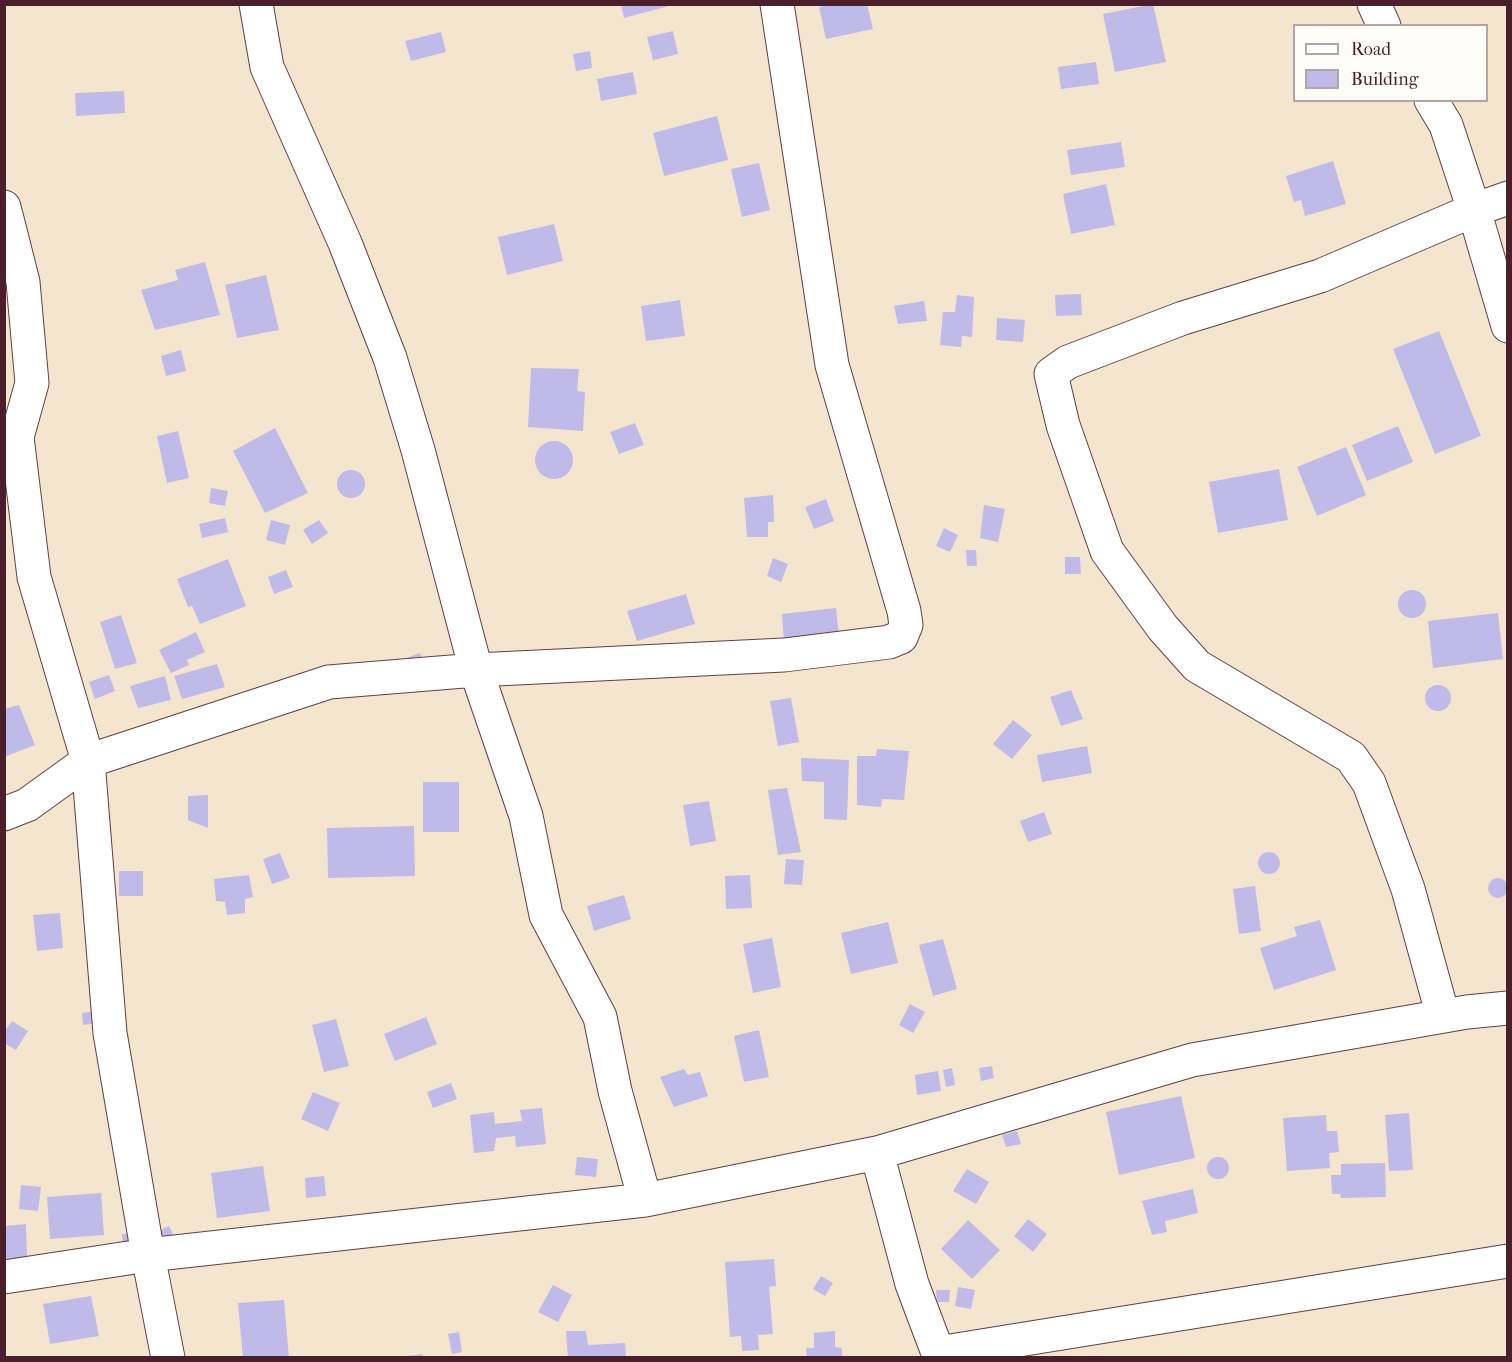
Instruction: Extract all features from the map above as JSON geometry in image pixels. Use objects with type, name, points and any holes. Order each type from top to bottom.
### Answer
[{"type":"street","points":[[256,4],[267,68],[345,243],[390,358],[418,450],[476,670],[526,816],[546,915],[600,1017],[615,1091],[645,1200]]},
{"type":"street","points":[[4,814],[27,804],[88,761],[329,682],[476,670],[784,655],[889,642],[901,637],[906,625],[904,611],[832,365],[777,4]]},
{"type":"street","points":[[1374,4],[1383,24]]},
{"type":"street","points":[[1432,102],[1446,125],[1508,326]]},
{"type":"street","points":[[1443,1016],[1408,889],[1369,783],[1351,757],[1197,666],[1162,627],[1107,551],[1063,424],[1051,374],[1068,362],[1183,318],[1320,276],[1474,210],[1508,198]]},
{"type":"street","points":[[4,207],[23,282],[32,383],[17,437],[34,577],[88,761],[110,1033],[168,1358]]},
{"type":"street","points":[[4,1277],[148,1255],[645,1200],[878,1153],[1192,1060],[1443,1016],[1508,1008]]},
{"type":"street","points":[[878,1153],[912,1284],[937,1355],[1508,1261]]},
{"type":"building","points":[[621,4],[673,4],[673,5],[624,18]]},
{"type":"building","points":[[831,4],[867,4],[873,29],[826,39],[819,7]]},
{"type":"building","points":[[1153,4],[1166,62],[1115,72],[1103,14]]},
{"type":"building","points":[[673,31],[678,54],[653,60],[647,37]]},
{"type":"building","points":[[441,32],[446,52],[411,61],[405,41]]},
{"type":"building","points":[[590,51],[592,68],[576,71],[573,54]]},
{"type":"building","points":[[1096,62],[1099,84],[1061,89],[1058,67]]},
{"type":"building","points":[[633,72],[637,94],[601,101],[597,79]]},
{"type":"building","points":[[124,91],[125,113],[76,116],[75,93]]},
{"type":"building","points":[[717,116],[728,160],[664,176],[653,133]]},
{"type":"building","points":[[1121,142],[1125,167],[1071,175],[1067,150]]},
{"type":"building","points":[[1333,161],[1346,204],[1305,216],[1301,200],[1294,202],[1286,176]]},
{"type":"building","points":[[759,163],[770,210],[742,217],[731,169]]},
{"type":"building","points":[[1106,184],[1115,225],[1071,234],[1063,194]]},
{"type":"building","points":[[554,224],[563,261],[507,275],[498,237]]},
{"type":"building","points":[[205,262],[220,315],[155,330],[141,290],[178,280],[175,270]]},
{"type":"building","points":[[266,275],[279,330],[237,338],[225,285]]},
{"type":"building","points":[[1081,294],[1082,315],[1056,316],[1055,295]]},
{"type":"building","points":[[957,295],[974,297],[972,337],[962,336],[961,347],[940,345],[943,312],[955,312]]},
{"type":"building","points":[[680,300],[685,336],[646,341],[641,306]]},
{"type":"building","points":[[924,301],[927,321],[898,324],[894,306]]},
{"type":"building","points":[[997,318],[1025,320],[1023,342],[996,340]]},
{"type":"building","points":[[1439,331],[1481,436],[1435,454],[1393,349]]},
{"type":"building","points":[[181,350],[186,371],[166,376],[161,356]]},
{"type":"building","points":[[531,368],[579,369],[577,391],[585,392],[583,431],[528,427]]},
{"type":"building","points":[[635,423],[644,445],[619,454],[610,432]]},
{"type":"building","points":[[1398,426],[1413,462],[1367,481],[1352,445]]},
{"type":"building","points":[[275,428],[308,493],[265,513],[233,451]]},
{"type":"building","points":[[178,431],[189,478],[167,483],[157,436]]},
{"type":"building","points":[[554,441],[567,447],[573,460],[567,473],[554,479],[541,473],[535,460],[541,447]]},
{"type":"building","points":[[1346,447],[1366,495],[1317,516],[1297,467]]},
{"type":"building","points":[[1279,469],[1288,520],[1218,533],[1209,482]]},
{"type":"building","points":[[351,470],[361,474],[365,484],[361,494],[351,498],[341,494],[337,484],[341,474]]},
{"type":"building","points":[[211,488],[228,491],[225,506],[209,503]]},
{"type":"building","points":[[773,495],[774,522],[768,522],[768,537],[747,537],[744,498]]},
{"type":"building","points":[[826,499],[834,521],[814,529],[805,507]]},
{"type":"building","points":[[984,505],[1005,509],[998,542],[980,538]]},
{"type":"building","points":[[225,518],[228,532],[202,538],[199,524]]},
{"type":"building","points":[[271,520],[290,525],[285,545],[266,540]]},
{"type":"building","points":[[319,520],[328,533],[312,544],[303,530]]},
{"type":"building","points":[[944,528],[958,535],[950,552],[936,546]]},
{"type":"building","points":[[966,550],[976,550],[977,566],[967,566]]},
{"type":"building","points":[[1065,557],[1080,557],[1081,574],[1065,574]]},
{"type":"building","points":[[773,558],[788,564],[781,582],[767,576]]},
{"type":"building","points":[[228,559],[246,606],[200,624],[192,606],[188,607],[177,579]]},
{"type":"building","points":[[286,570],[293,587],[274,594],[268,577]]},
{"type":"building","points":[[1412,590],[1422,594],[1426,604],[1422,614],[1412,618],[1402,614],[1398,604],[1402,594]]},
{"type":"building","points":[[686,594],[695,624],[637,641],[627,611]]},
{"type":"building","points":[[836,608],[839,637],[784,643],[782,614]]},
{"type":"building","points":[[1498,613],[1503,659],[1433,668],[1428,621]]},
{"type":"building","points":[[121,615],[137,663],[115,669],[100,622]]},
{"type":"building","points":[[196,632],[205,652],[187,660],[189,665],[171,673],[159,650]]},
{"type":"building","points":[[420,653],[423,662],[401,660]]},
{"type":"building","points":[[217,664],[225,687],[182,699],[174,676]]},
{"type":"building","points":[[109,675],[115,691],[95,699],[89,682]]},
{"type":"building","points":[[165,676],[171,700],[138,708],[130,686]]},
{"type":"building","points":[[1438,685],[1447,689],[1451,698],[1447,707],[1438,711],[1429,707],[1425,698],[1429,689]]},
{"type":"building","points":[[1071,690],[1083,719],[1061,726],[1050,697]]},
{"type":"building","points":[[791,698],[799,742],[778,746],[770,701]]},
{"type":"building","points":[[19,705],[35,745],[4,757],[4,709]]},
{"type":"building","points":[[1013,720],[1032,735],[1012,759],[993,744]]},
{"type":"building","points":[[1087,746],[1092,773],[1042,782],[1037,755]]},
{"type":"building","points":[[877,749],[909,751],[904,800],[882,799],[881,807],[857,805],[857,756],[876,756]]},
{"type":"building","points":[[801,758],[849,760],[847,820],[824,819],[824,782],[802,781]]},
{"type":"building","points":[[423,782],[459,782],[459,832],[423,832]]},
{"type":"building","points":[[787,788],[801,852],[778,855],[768,790]]},
{"type":"building","points":[[208,795],[208,828],[188,820],[188,796]]},
{"type":"building","points":[[709,801],[716,841],[690,846],[683,805]]},
{"type":"building","points":[[1044,812],[1052,834],[1028,842],[1020,821]]},
{"type":"building","points":[[414,826],[415,876],[328,878],[327,828]]},
{"type":"building","points":[[1269,852],[1277,855],[1280,863],[1277,871],[1269,874],[1261,871],[1258,863],[1261,855]]},
{"type":"building","points":[[280,853],[290,878],[272,884],[263,859]]},
{"type":"building","points":[[786,859],[804,860],[802,885],[784,884]]},
{"type":"building","points":[[119,871],[143,871],[143,896],[119,896]]},
{"type":"building","points":[[249,875],[253,897],[245,899],[245,913],[227,915],[225,902],[216,901],[214,879]]},
{"type":"building","points":[[750,875],[752,908],[726,909],[725,876]]},
{"type":"building","points":[[1498,878],[1505,881],[1508,888],[1505,895],[1498,898],[1491,895],[1488,888],[1491,881]]},
{"type":"building","points":[[1255,886],[1261,931],[1239,934],[1233,889]]},
{"type":"building","points":[[624,895],[631,919],[594,931],[587,906]]},
{"type":"building","points":[[60,913],[63,948],[37,951],[33,915]]},
{"type":"building","points":[[1320,920],[1336,970],[1274,990],[1260,948],[1297,936],[1294,927]]},
{"type":"building","points":[[888,922],[898,963],[851,974],[841,933]]},
{"type":"building","points":[[772,938],[781,987],[753,993],[743,944]]},
{"type":"building","points":[[943,939],[957,989],[933,996],[919,945]]},
{"type":"building","points":[[910,1004],[925,1012],[913,1033],[899,1025]]},
{"type":"building","points":[[97,1011],[99,1023],[83,1025],[82,1013]]},
{"type":"building","points":[[426,1017],[437,1044],[395,1061],[384,1034]]},
{"type":"building","points":[[336,1019],[349,1066],[324,1072],[312,1025]]},
{"type":"building","points":[[12,1021],[28,1031],[16,1050],[4,1043],[4,1032]]},
{"type":"building","points":[[759,1030],[769,1077],[744,1082],[734,1036]]},
{"type":"building","points":[[992,1066],[994,1078],[981,1081],[979,1068]]},
{"type":"building","points":[[952,1068],[955,1085],[946,1087],[943,1070]]},
{"type":"building","points":[[684,1069],[688,1075],[700,1072],[708,1096],[674,1107],[660,1077]]},
{"type":"building","points":[[938,1071],[941,1091],[917,1095],[915,1075]]},
{"type":"building","points":[[451,1083],[457,1099],[433,1108],[427,1092]]},
{"type":"building","points":[[313,1092],[340,1103],[328,1131],[301,1119]]},
{"type":"building","points":[[1181,1096],[1195,1158],[1119,1175],[1106,1112]]},
{"type":"building","points":[[542,1108],[546,1144],[516,1147],[515,1136],[496,1138],[494,1151],[474,1153],[470,1115],[494,1112],[495,1124],[522,1121],[520,1110]]},
{"type":"building","points":[[1409,1113],[1413,1170],[1389,1171],[1385,1115]]},
{"type":"building","points":[[1326,1115],[1327,1131],[1337,1131],[1339,1152],[1329,1153],[1330,1168],[1287,1171],[1283,1118]]},
{"type":"building","points":[[1017,1131],[1021,1144],[1006,1147],[1002,1135]]},
{"type":"building","points":[[577,1157],[598,1159],[596,1177],[575,1175]]},
{"type":"building","points":[[1218,1157],[1226,1160],[1229,1168],[1226,1176],[1218,1179],[1210,1176],[1207,1168],[1210,1160]]},
{"type":"building","points":[[1385,1163],[1386,1197],[1341,1198],[1340,1194],[1332,1194],[1331,1175],[1341,1175],[1341,1164]]},
{"type":"building","points":[[263,1166],[270,1211],[217,1218],[211,1173]]},
{"type":"building","points":[[967,1169],[989,1182],[976,1204],[953,1191]]},
{"type":"building","points":[[324,1176],[326,1196],[306,1198],[305,1178]]},
{"type":"building","points":[[21,1185],[41,1187],[38,1211],[19,1209]]},
{"type":"building","points":[[1193,1189],[1198,1213],[1165,1221],[1167,1232],[1152,1235],[1142,1201]]},
{"type":"building","points":[[101,1193],[104,1235],[50,1239],[47,1197]]},
{"type":"building","points":[[1028,1219],[1047,1234],[1033,1252],[1014,1236]]},
{"type":"building","points":[[968,1220],[1000,1250],[972,1279],[941,1249]]},
{"type":"building","points":[[26,1224],[27,1257],[4,1259],[4,1226]]},
{"type":"building","points":[[169,1226],[176,1240],[150,1235]]},
{"type":"building","points":[[122,1234],[135,1234],[123,1250]]},
{"type":"building","points":[[774,1259],[776,1286],[769,1287],[773,1334],[758,1335],[759,1350],[742,1351],[741,1336],[730,1337],[725,1262]]},
{"type":"building","points":[[821,1276],[833,1283],[825,1296],[813,1289]]},
{"type":"building","points":[[553,1285],[572,1295],[558,1322],[538,1312]]},
{"type":"building","points":[[958,1287],[975,1290],[971,1309],[955,1306]]},
{"type":"building","points":[[936,1290],[950,1290],[949,1302],[937,1302]]},
{"type":"building","points":[[91,1296],[99,1336],[50,1344],[43,1304]]},
{"type":"building","points":[[284,1300],[289,1358],[243,1358],[238,1303]]},
{"type":"building","points":[[566,1331],[586,1331],[588,1345],[625,1343],[626,1358],[568,1358]]},
{"type":"building","points":[[835,1331],[835,1347],[842,1348],[842,1358],[807,1358],[806,1348],[814,1348],[814,1333]]},
{"type":"building","points":[[459,1332],[462,1352],[452,1354],[448,1334]]},
{"type":"building","points":[[422,1354],[423,1358],[407,1358],[407,1356]]}]
